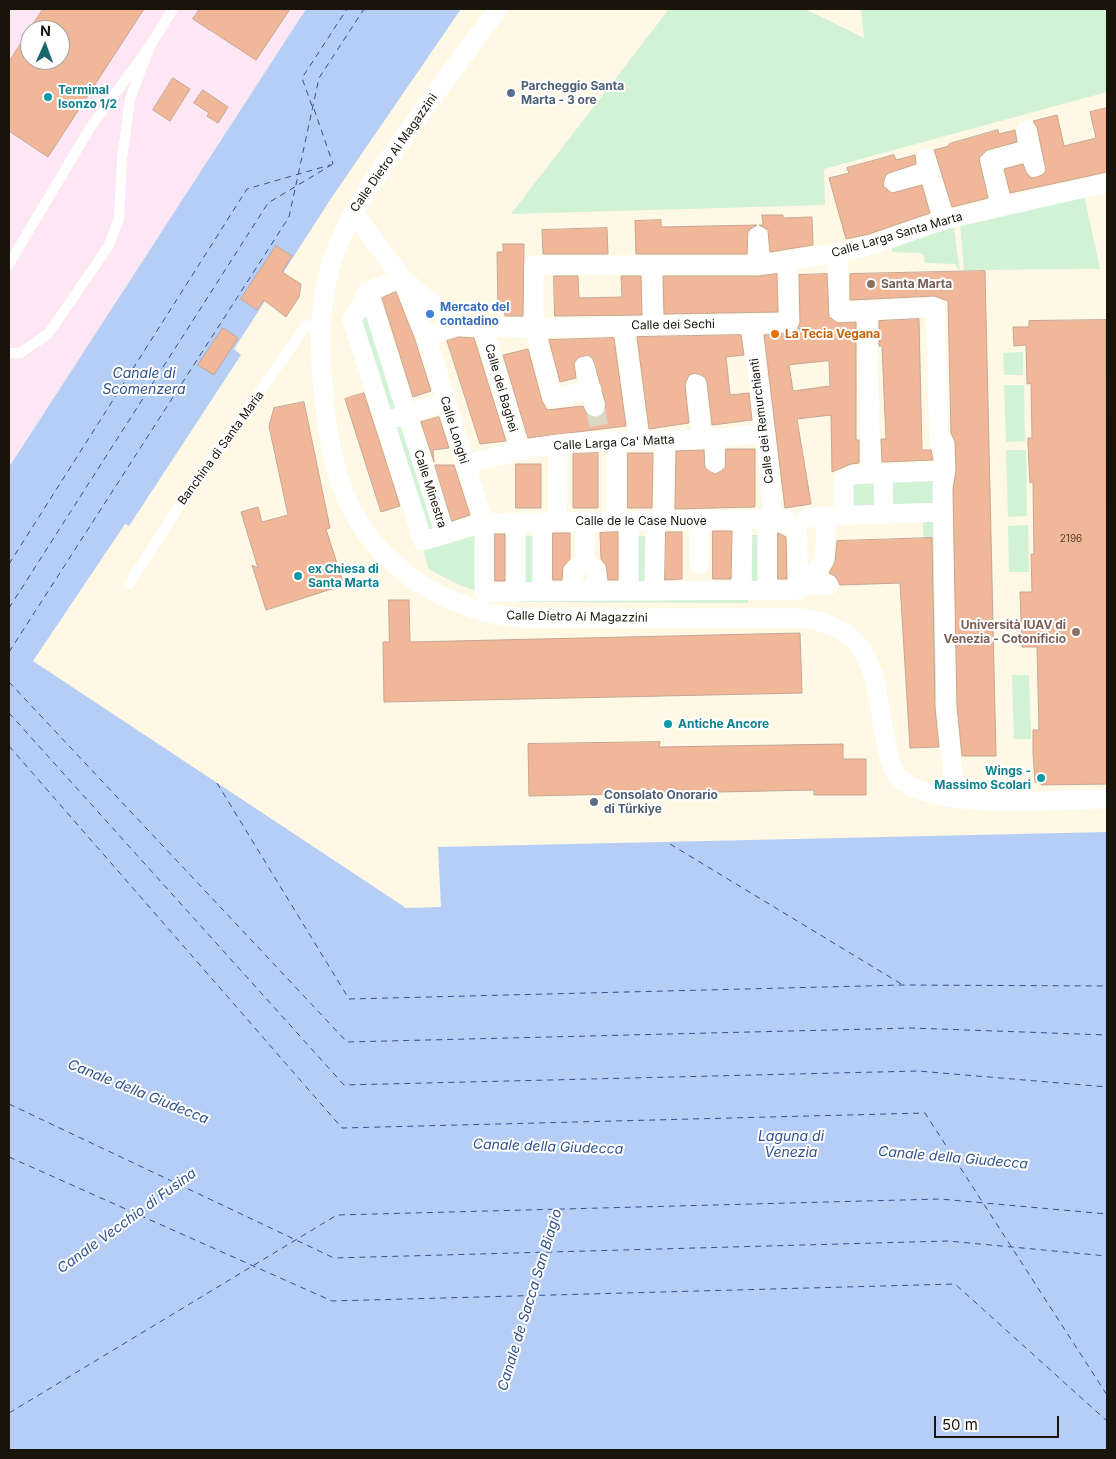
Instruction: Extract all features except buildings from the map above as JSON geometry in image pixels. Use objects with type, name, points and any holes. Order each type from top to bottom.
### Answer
[{"type":"street","name":"Calle Dietro Ai Magazzini","points":[[498,9],[459,61],[353,212],[330,267],[321,324],[320,362],[324,405],[340,482],[350,507],[364,530],[392,562],[431,591],[460,605],[507,617],[801,618],[824,622],[854,640],[868,659],[876,680],[886,748],[897,776],[903,781],[920,789],[954,797],[991,800],[1107,799]]},
{"type":"street","points":[[1002,206],[990,161],[1033,158],[1026,130]]},
{"type":"street","points":[[894,182],[928,165],[948,221]]},
{"type":"street","name":"Calle Larga Santa Marta","points":[[534,328],[534,265],[759,265],[788,262],[892,241],[948,221],[1002,206],[1107,183]]},
{"type":"street","points":[[353,212],[402,278],[457,326]]},
{"type":"street","points":[[758,236],[759,265]]},
{"type":"street","points":[[838,253],[839,312],[935,308],[938,442],[944,442],[945,471],[942,488],[942,512],[946,701],[954,797]]},
{"type":"street","name":"Calle dei Sechi","points":[[426,336],[457,326],[534,328],[789,323],[788,262]]},
{"type":"street","points":[[652,265],[653,325]]},
{"type":"street","points":[[352,320],[368,291],[402,278]]},
{"type":"street","points":[[402,278],[426,336]]},
{"type":"street","name":"Calle Minestra","points":[[352,320],[422,541],[445,535],[368,291]]},
{"type":"street","points":[[867,310],[877,474],[884,513]]},
{"type":"street","points":[[352,320],[375,313]]},
{"type":"street","name":"Calle dei Remurchianti","points":[[751,324],[765,432],[770,519],[766,590]]},
{"type":"street","points":[[624,326],[639,440]]},
{"type":"street","name":"Calle dei Baghei","points":[[490,327],[498,374],[520,450]]},
{"type":"street","points":[[534,328],[553,398],[594,398],[585,366]]},
{"type":"street","name":"Calle Longhi","points":[[426,336],[484,523],[484,592],[516,592]]},
{"type":"street","points":[[696,384],[715,463]]},
{"type":"street","points":[[384,421],[445,402]]},
{"type":"street","name":"Calle Larga Ca' Matta","points":[[465,465],[520,450],[606,438],[664,440],[734,438],[765,432]]},
{"type":"street","points":[[606,438],[622,521],[629,591]]},
{"type":"street","points":[[654,591],[664,440]]},
{"type":"street","points":[[542,592],[558,445]]},
{"type":"street","points":[[516,522],[516,592],[799,590],[812,519],[844,480],[852,475],[945,471]]},
{"type":"street","points":[[812,519],[884,513],[942,512]]},
{"type":"street","points":[[812,519],[826,552],[824,561],[809,579],[815,589]]},
{"type":"street","name":"Calle de le Case Nuove","points":[[445,535],[484,523],[812,519]]},
{"type":"street","points":[[742,590],[743,520]]},
{"type":"street","points":[[584,521],[585,561],[596,570],[597,591]]},
{"type":"street","points":[[699,521],[699,564]]},
{"type":"street","points":[[574,591],[573,571],[585,561]]},
{"type":"street","points":[[699,564],[709,572],[709,590]]},
{"type":"street","points":[[688,590],[688,572],[699,564]]},
{"type":"lane","points":[[9,264],[90,128],[150,46],[173,9]]},
{"type":"lane","points":[[9,353],[20,353],[48,334],[108,248],[119,219],[122,159],[130,100],[150,46]]},
{"type":"lane","name":"Banchina di Santa Maria","points":[[129,584],[189,491],[306,326],[321,324]]},
{"type":"shaded area","points":[[9,9],[306,9],[9,467]]},
{"type":"green space","points":[[669,9],[805,9],[864,38],[861,9],[1107,9],[1107,92],[824,169],[825,205],[511,214]]},
{"type":"green space","points":[[1084,195],[1100,269],[964,270],[960,222]]},
{"type":"green space","points":[[953,222],[960,271],[955,264],[925,263],[924,256],[920,253],[892,252],[892,245]]},
{"type":"green space","points":[[374,315],[403,406],[385,412],[356,320]]},
{"type":"green space","points":[[1023,352],[1023,375],[1004,375],[1003,353]]},
{"type":"green space","points":[[1004,385],[1024,385],[1025,441],[1006,442]]},
{"type":"green space","points":[[407,421],[441,530],[424,535],[389,426]]},
{"type":"green space","points":[[1006,450],[1026,450],[1027,516],[1008,517]]},
{"type":"green space","points":[[937,471],[946,701],[934,700],[922,513],[844,514],[844,480]]},
{"type":"green space","points":[[1028,525],[1029,572],[1009,572],[1008,526]]},
{"type":"green space","points":[[475,527],[483,592],[747,592],[748,603],[522,602],[473,590],[450,581],[428,568],[422,544]]},
{"type":"green space","points":[[744,535],[765,535],[765,588],[745,588]]},
{"type":"green space","points":[[518,536],[541,536],[541,589],[518,589]]},
{"type":"green space","points":[[631,536],[654,536],[653,589],[631,589]]},
{"type":"green space","points":[[1012,675],[1029,675],[1031,739],[1014,739]]},
{"type":"water","name":"Laguna di Venezia","points":[[306,9],[461,9],[332,197],[234,349],[241,355],[129,526],[125,524],[33,661],[406,908],[441,907],[438,847],[1107,832],[1107,1450],[9,1450],[9,467]]},
{"type":"ferry route","points":[[312,106],[302,78],[347,9]]},
{"type":"ferry route","points":[[9,652],[289,217],[319,78],[364,9]]},
{"type":"ferry route","points":[[314,109],[333,164]]},
{"type":"ferry route","points":[[9,608],[268,203],[333,164]]},
{"type":"ferry route","points":[[9,564],[247,189],[330,165]]},
{"type":"ferry route","points":[[9,682],[347,1042],[911,1028],[1107,1035]]},
{"type":"ferry route","points":[[9,713],[344,1085],[918,1071],[1107,1087]]},
{"type":"ferry route","points":[[9,746],[342,1128],[925,1113],[1107,1395]]},
{"type":"ferry route","points":[[217,783],[349,999],[903,985],[1107,986]]},
{"type":"ferry route","points":[[670,844],[903,985]]},
{"type":"ferry route","points":[[9,1104],[334,1258],[948,1241],[1107,1256]]},
{"type":"ferry route","points":[[9,1157],[332,1301],[955,1284],[1107,1421]]},
{"type":"ferry route","points":[[9,1413],[337,1215],[940,1199],[1107,1214]]},
{"type":"tunnel","points":[[595,407],[600,431]]},
{"type":"place","name":"Parcheggio Santa Marta - 3 ore","points":[[511,93]]},
{"type":"place","name":"Terminal Isonzo 1/2","points":[[48,97]]},
{"type":"place","name":"Santa Marta","points":[[871,284]]},
{"type":"place","name":"Mercato del contadino","points":[[430,314]]},
{"type":"place","name":"La Tecia Vegana","points":[[775,334]]},
{"type":"place","name":"ex Chiesa di Santa Marta","points":[[298,576]]},
{"type":"place","name":"Università IUAV di Venezia - Cotonificio","points":[[1076,632]]},
{"type":"place","name":"Antiche Ancore","points":[[668,724]]},
{"type":"place","name":"Wings - Massimo Scolari","points":[[1041,778]]},
{"type":"place","name":"Consolato Onorario di Türkiye","points":[[594,802]]},
{"type":"water label","name":"Canale di Scomenzera","points":[[144,382]]},
{"type":"water label","name":"Canale della Giudecca","points":[[138,1092]]},
{"type":"water label","name":"Canale della Giudecca","points":[[548,1147]]},
{"type":"water label","name":"Canale della Giudecca","points":[[953,1158]]},
{"type":"water label","name":"Canale Vecchio di Fusina","points":[[127,1221]]},
{"type":"water label","name":"Canale de Sacca San Biagio","points":[[530,1300]]}]
